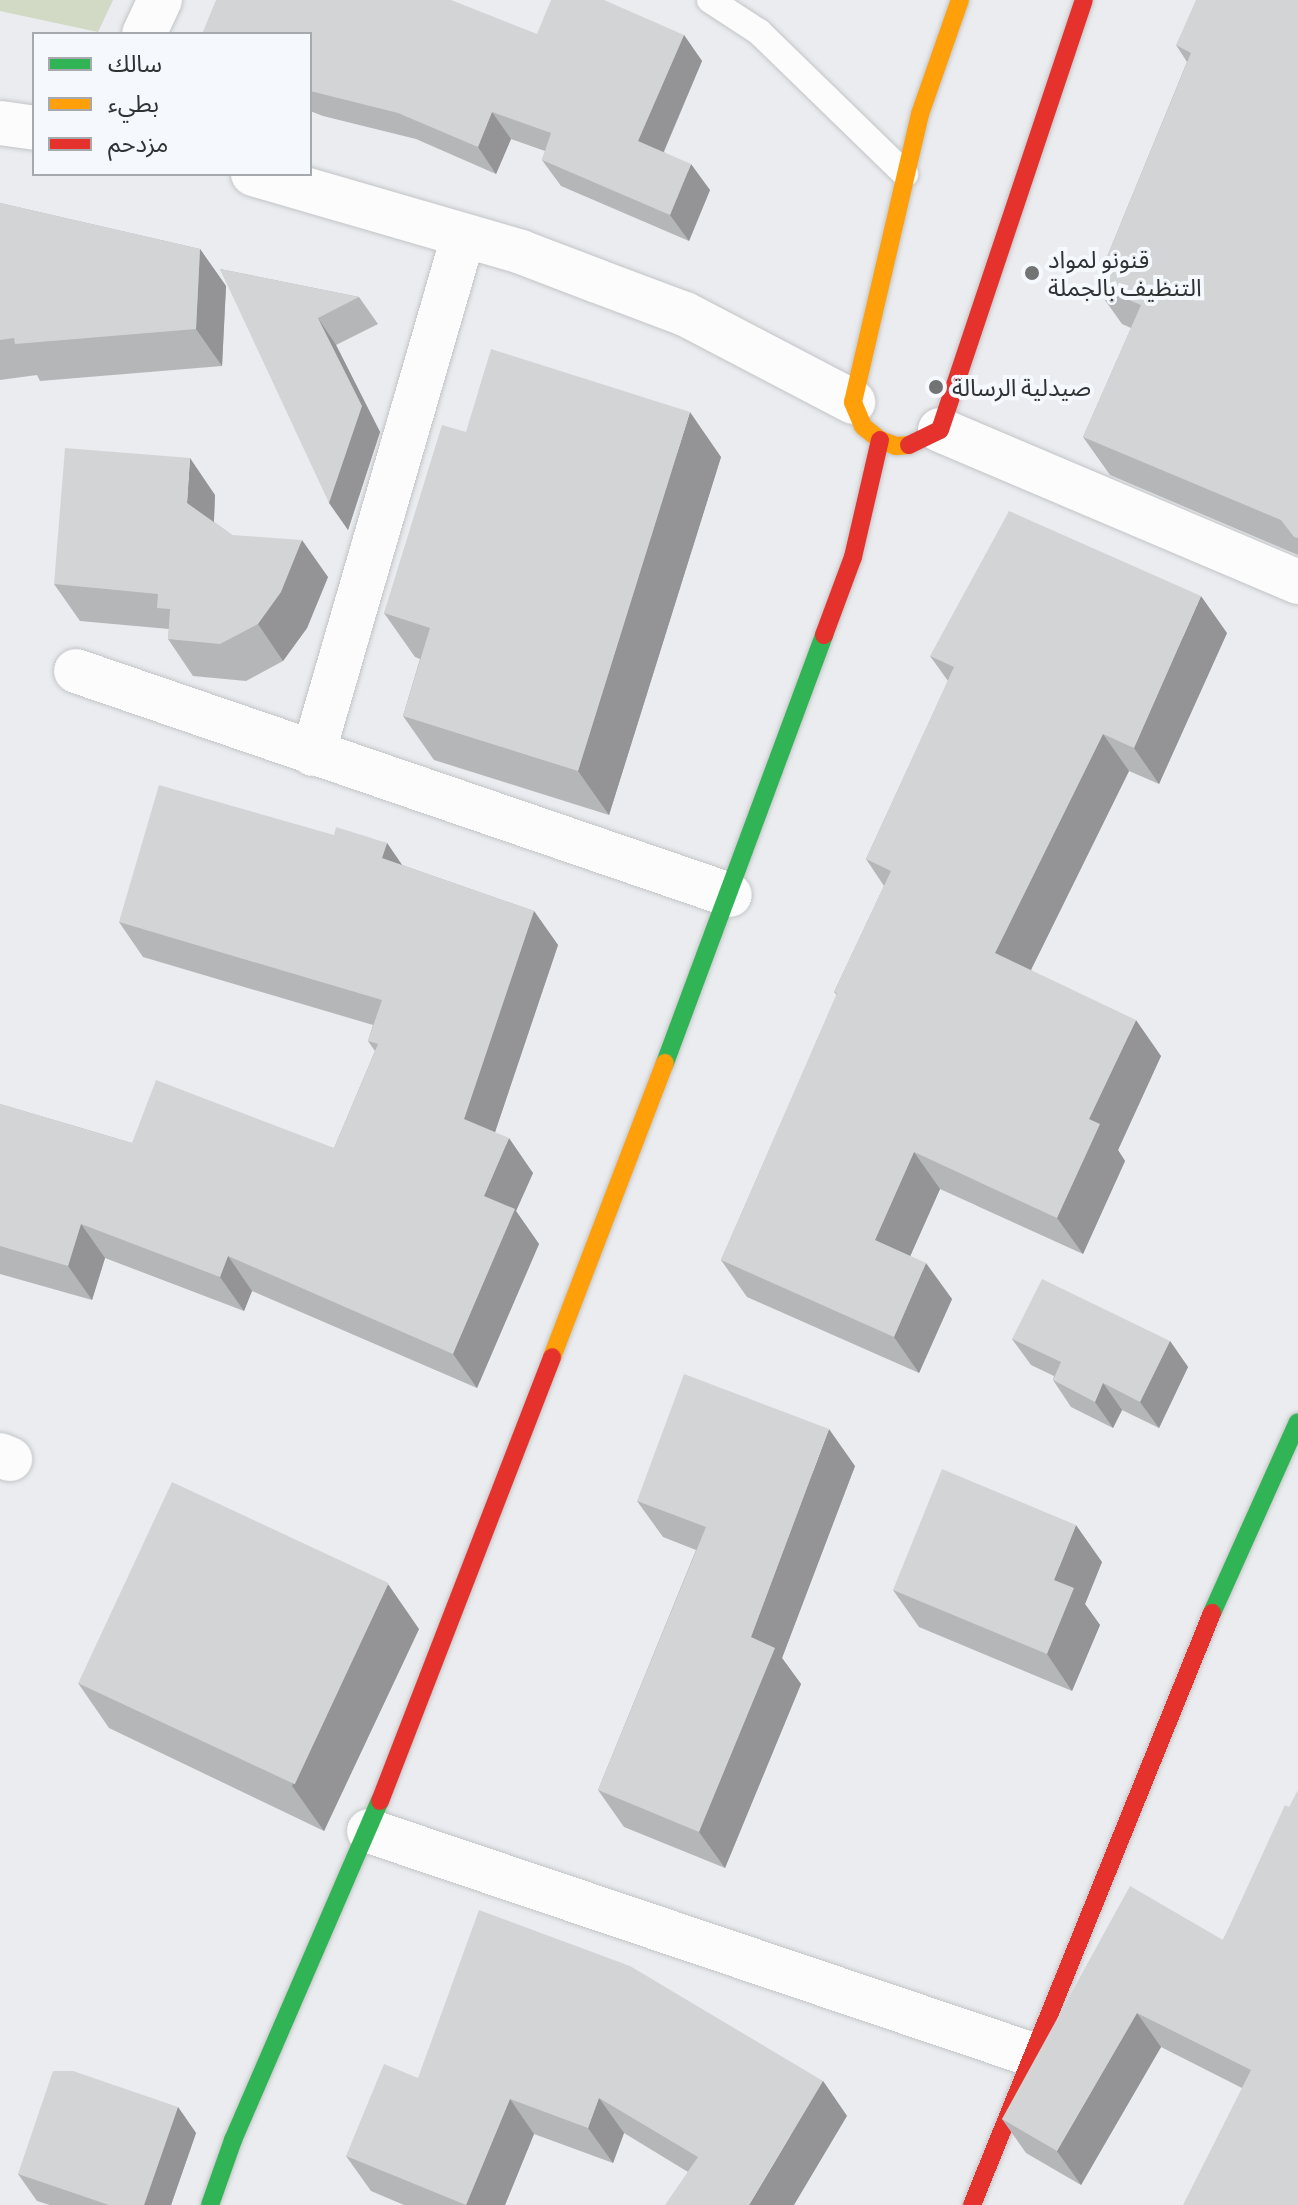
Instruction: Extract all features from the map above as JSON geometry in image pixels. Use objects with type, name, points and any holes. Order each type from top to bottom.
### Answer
[{"type":"main road","points":[[960,0],[920,114],[853,402],[863,426],[880,440],[896,446],[914,444],[940,430],[1084,0]]},
{"type":"main road","points":[[210,2205],[233,2140],[369,1831],[730,895],[853,557],[880,440]]},
{"type":"main road","points":[[972,2205],[1230,1570],[1298,1422]]},
{"type":"street","points":[[145,32],[160,0]]},
{"type":"street","points":[[0,123],[32,128]]},
{"type":"street","points":[[260,176],[521,252],[685,314],[853,402]]},
{"type":"street","points":[[313,754],[463,237]]},
{"type":"street","points":[[940,430],[1298,582]]},
{"type":"street","points":[[76,671],[730,895]]},
{"type":"street","points":[[369,1831],[1033,2055]]},
{"type":"lane","points":[[710,0],[759,32],[905,174]]},
{"type":"green space","points":[[0,0],[113,0],[98,32],[0,11]]},
{"type":"building","points":[[216,0],[451,0],[537,34],[551,0],[604,0],[684,35],[638,141],[691,164],[670,215],[542,160],[551,133],[492,112],[478,147],[398,113],[312,92],[312,32],[203,32]]},
{"type":"building","points":[[1196,0],[1298,0],[1298,538],[1281,520],[1083,437],[1141,305],[1095,286],[1191,53],[1176,45]]},
{"type":"building","points":[[0,203],[200,249],[196,329],[15,344],[14,338],[0,340]]},
{"type":"building","points":[[220,269],[359,297],[318,318],[362,406],[329,503]]},
{"type":"building","points":[[491,349],[690,412],[578,771],[403,716],[430,628],[384,613],[442,425],[466,432]]},
{"type":"building","points":[[65,448],[190,458],[187,503],[232,535],[302,540],[281,592],[258,624],[220,644],[168,639],[170,609],[157,608],[158,594],[54,584]]},
{"type":"building","points":[[1009,511],[1201,596],[1134,748],[1103,734],[995,953],[1136,1020],[1089,1119],[1100,1124],[1057,1218],[914,1152],[875,1240],[926,1263],[894,1337],[721,1260],[837,993],[834,992],[891,871],[866,859],[954,667],[930,656]]},
{"type":"building","points":[[159,785],[334,835],[336,827],[387,843],[382,858],[534,911],[464,1119],[509,1138],[484,1196],[515,1209],[453,1354],[228,1256],[220,1277],[81,1224],[68,1266],[0,1246],[0,1104],[132,1143],[156,1080],[334,1148],[378,1044],[368,1041],[382,1000],[119,922]]},
{"type":"building","points":[[1042,1279],[1170,1341],[1140,1402],[1103,1383],[1095,1402],[1053,1380],[1061,1362],[1012,1339]]},
{"type":"building","points":[[684,1374],[829,1429],[751,1637],[775,1648],[699,1832],[598,1790],[706,1527],[637,1501]]},
{"type":"building","points":[[942,1469],[1076,1525],[1054,1580],[1074,1588],[1047,1654],[893,1590]]},
{"type":"building","points":[[172,1482],[389,1583],[295,1784],[78,1683]]},
{"type":"building","points":[[1298,1790],[1298,2205],[1183,2205],[1251,2070],[1137,2013],[1057,2151],[1002,2119],[1130,1886],[1223,1940],[1285,1805],[1289,1807]]},
{"type":"building","points":[[479,1910],[630,1966],[823,2081],[749,2205],[665,2205],[698,2157],[599,2098],[588,2128],[510,2099],[466,2205],[346,2156],[384,2064],[418,2078]]},
{"type":"building","points":[[53,2071],[73,2071],[178,2107],[144,2205],[109,2205],[18,2174]]},
{"type":"traffic: fast","points":[[665,1063],[824,635]]},
{"type":"traffic: fast","points":[[1212,1613],[1298,1422]]},
{"type":"traffic: fast","points":[[210,2205],[233,2140],[380,1801]]},
{"type":"traffic: slow","points":[[909,445],[896,446],[880,440],[863,426],[853,402],[920,114],[960,0]]},
{"type":"traffic: slow","points":[[552,1357],[665,1063]]},
{"type":"traffic: jam","points":[[909,445],[940,430],[1084,0]]},
{"type":"traffic: jam","points":[[824,635],[853,557],[880,440]]},
{"type":"traffic: jam","points":[[380,1801],[552,1357]]},
{"type":"traffic: jam","points":[[972,2205],[1212,1613]]},
{"type":"place","name":"قنونو لمواد التنظيف بالجملة","points":[[1032,273]]},
{"type":"place","name":"صيدلية الرسالة","points":[[936,387]]}]
